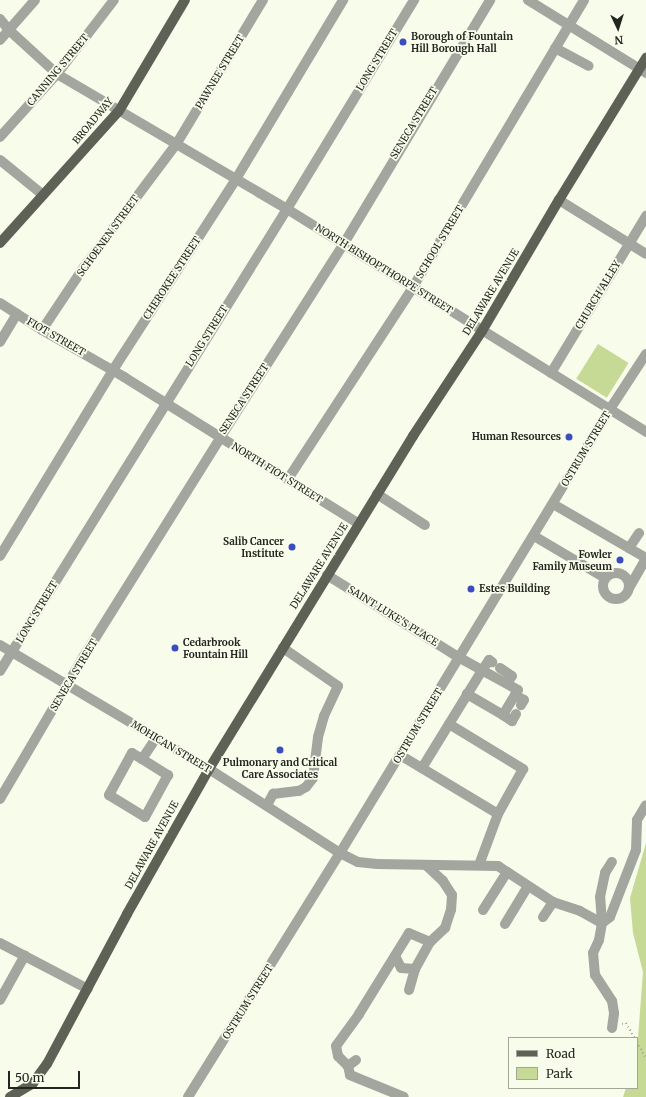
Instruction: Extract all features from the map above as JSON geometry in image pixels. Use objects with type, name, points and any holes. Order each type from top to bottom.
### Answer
[{"type":"main road","name":"BROADWAY","points":[[1,241],[119,111],[185,0]]},
{"type":"main road","name":"DELAWARE AVENUE","points":[[10,1097],[22,1094],[33,1083],[47,1064],[163,849],[209,769],[377,494],[482,331],[559,200],[643,71],[646,58]]},
{"type":"street","points":[[0,40],[35,0]]},
{"type":"street","name":"CANNING STREET","points":[[0,137],[57,74],[114,0]]},
{"type":"street","name":"PAWNEE STREET","points":[[177,143],[263,0]]},
{"type":"street","name":"CHEROKEE STREET","points":[[0,556],[113,370],[236,179],[343,0]]},
{"type":"street","name":"LONG STREET","points":[[0,671],[165,403],[287,209],[414,0]]},
{"type":"street","name":"SENECA STREET","points":[[0,799],[66,686],[220,438],[343,245],[490,0]]},
{"type":"street","points":[[528,0],[643,71]]},
{"type":"street","name":"SCHOOL STREET","points":[[288,479],[360,366],[413,287],[584,0]]},
{"type":"street","name":"NORTH BISHOPTHORPE STREET","points":[[0,19],[9,30],[57,74],[177,143],[287,209],[646,432]]},
{"type":"street","points":[[555,48],[589,66]]},
{"type":"street","name":"SCHOENEN STREET","points":[[42,330],[84,267],[177,143]]},
{"type":"street","points":[[0,160],[43,195]]},
{"type":"street","points":[[559,200],[646,254]]},
{"type":"street","name":"CHURCH ALLEY","points":[[551,373],[646,216]]},
{"type":"street","name":"FIOT STREET","points":[[0,303],[42,330],[113,370]]},
{"type":"street","points":[[0,342],[17,314]]},
{"type":"street","name":"OSTRUM STREET","points":[[188,1097],[460,658],[610,409],[646,354]]},
{"type":"street","name":"NORTH FIOT STREET","points":[[113,370],[359,524]]},
{"type":"street","points":[[377,494],[425,525]]},
{"type":"street","points":[[554,504],[646,558],[629,588],[625,595],[613,598],[604,590],[605,578],[612,573],[621,574],[628,579],[629,588]]},
{"type":"street","points":[[629,548],[639,533]]},
{"type":"street","points":[[534,536],[605,578]]},
{"type":"street","name":"SAINT LUKE'S PLACE","points":[[327,575],[460,658],[507,683]]},
{"type":"street","name":"MOHICAN STREET","points":[[0,645],[66,686],[209,769],[340,853],[358,862],[367,864],[498,866],[553,902],[580,911],[602,923]]},
{"type":"street","points":[[267,805],[273,794],[299,791],[306,787],[313,778],[318,737],[324,716],[338,686],[283,648]]},
{"type":"street","points":[[422,768],[489,660],[512,676],[507,683],[518,690],[503,716]]},
{"type":"street","points":[[467,694],[512,720],[524,700],[515,695]]},
{"type":"street","points":[[449,724],[523,769],[498,814],[479,865]]},
{"type":"street","points":[[142,759],[156,738]]},
{"type":"street","points":[[132,753],[142,759],[168,775],[145,817],[109,795],[132,753]]},
{"type":"street","points":[[400,755],[498,814]]},
{"type":"street","points":[[602,923],[610,917],[636,850],[637,820],[646,805]]},
{"type":"street","points":[[612,862],[604,873],[599,911],[602,923],[599,940],[593,953],[595,975],[612,1001],[614,1013],[612,1028]]},
{"type":"street","points":[[409,990],[415,969],[430,942],[445,928],[451,910],[452,895],[443,881],[426,864]]},
{"type":"street","points":[[483,910],[507,872]]},
{"type":"street","points":[[505,924],[528,886]]},
{"type":"street","points":[[543,917],[553,902]]},
{"type":"street","points":[[404,1097],[350,1075],[352,1063],[338,1056],[336,1046],[359,1014],[409,933],[430,942]]},
{"type":"street","points":[[0,943],[88,989]]},
{"type":"street","points":[[0,1000],[25,955]]},
{"type":"street","points":[[395,956],[400,968],[415,969]]},
{"type":"path","points":[[612,1028],[626,1023],[634,1037]]},
{"type":"path","points":[[638,1044],[646,1058]]},
{"type":"green space","points":[[598,344],[629,363],[607,398],[576,379]]},
{"type":"green space","points":[[646,843],[646,1097],[623,1097],[626,1089],[638,1089],[638,1038],[643,972],[633,933],[630,898]]},
{"type":"place","name":"Borough of Fountain Hill Borough Hall","points":[[403,42]]},
{"type":"place","name":"Human Resources","points":[[569,437]]},
{"type":"place","name":"Salib Cancer Institute","points":[[292,547]]},
{"type":"place","name":"Fowler Family Museum","points":[[620,560]]},
{"type":"place","name":"Estes Building","points":[[471,589]]},
{"type":"place","name":"Cedarbrook Fountain Hill","points":[[175,648]]},
{"type":"place","name":"Pulmonary and Critical Care Associates","points":[[280,750]]}]
